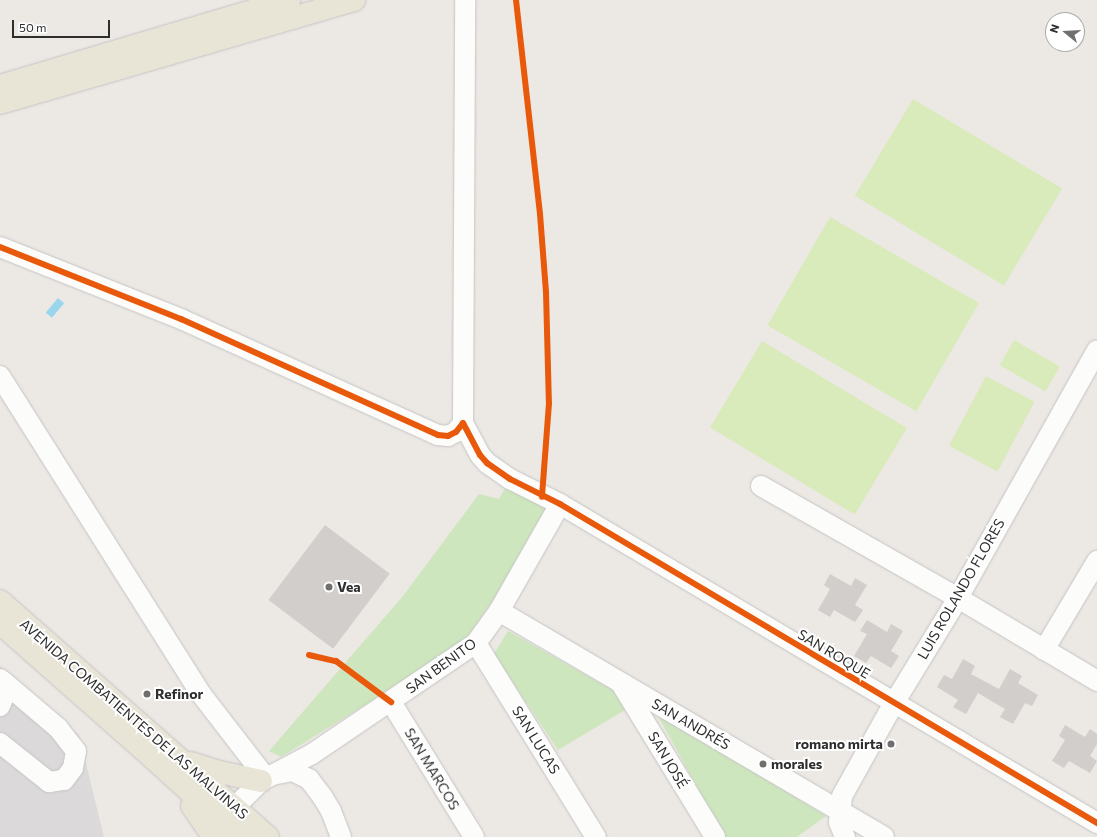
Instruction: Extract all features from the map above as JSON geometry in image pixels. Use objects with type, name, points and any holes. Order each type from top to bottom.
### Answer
[{"type":"main road","points":[[0,86],[289,0]]},
{"type":"main road","points":[[0,102],[354,0]]},
{"type":"main road","name":"AVENIDA COMBATIENTES DE LAS MALVINAS","points":[[0,601],[182,760],[228,829]]},
{"type":"main road","name":"AVENIDA COMBATIENTES DE LAS MALVINAS","points":[[0,624],[152,757],[195,810],[228,829],[268,837]]},
{"type":"main road","points":[[182,760],[215,771],[266,778]]},
{"type":"street","points":[[0,247],[181,319],[438,435],[448,436],[456,432],[463,423],[465,0]]},
{"type":"street","name":"LUIS ROLANDO FLORES","points":[[843,834],[839,810],[842,796],[894,703],[958,598],[1097,350]]},
{"type":"street","points":[[0,376],[201,694],[266,778]]},
{"type":"street","name":"SAN ROQUE","points":[[463,423],[480,455],[487,464],[510,479],[560,504],[1097,823]]},
{"type":"street","points":[[762,486],[958,598],[1097,681]]},
{"type":"street","name":"SAN BENITO","points":[[266,778],[312,754],[391,702],[476,643],[499,611],[560,504]]},
{"type":"street","points":[[1044,650],[1097,561]]},
{"type":"street","name":"SAN ANDRÉS","points":[[499,611],[884,837]]},
{"type":"street","name":"SAN LUCAS","points":[[476,643],[596,837]]},
{"type":"street","points":[[0,706],[4,696],[3,681]]},
{"type":"street","points":[[0,743],[49,782],[64,780],[73,768],[76,751],[58,728],[3,681]]},
{"type":"street","name":"SAN JOSÉ","points":[[620,683],[715,837]]},
{"type":"street","name":"SAN MARCOS","points":[[391,702],[474,837]]},
{"type":"street","points":[[309,779],[309,764],[312,754]]},
{"type":"street","points":[[228,829],[266,778],[294,771],[309,779],[331,811],[339,835]]},
{"type":"shaded area","points":[[0,666],[79,735],[104,837],[0,837]]},
{"type":"green space","points":[[913,99],[1062,189],[1004,285],[855,196]]},
{"type":"green space","points":[[830,217],[979,303],[916,411],[768,325]]},
{"type":"green space","points":[[1014,340],[1060,366],[1045,392],[1000,365]]},
{"type":"green space","points":[[762,341],[907,428],[855,515],[710,428]]},
{"type":"green space","points":[[986,376],[1035,402],[997,472],[949,446]]},
{"type":"green space","points":[[510,479],[560,504],[462,645],[281,757],[269,751],[403,596],[479,494],[499,499]]},
{"type":"green space","points":[[508,631],[618,693],[625,710],[558,750],[494,654]]},
{"type":"green space","points":[[655,711],[826,816],[797,837],[725,837]]},
{"type":"water","points":[[58,298],[64,303],[52,318],[46,313]]},
{"type":"building","name":"Vea","points":[[325,525],[390,574],[333,649],[268,600]]},
{"type":"building","points":[[830,574],[851,586],[855,578],[867,585],[855,605],[863,610],[855,622],[834,610],[830,617],[818,610],[830,589],[824,585]]},
{"type":"building","points":[[867,620],[887,632],[891,624],[903,631],[891,651],[899,656],[891,668],[871,656],[866,663],[854,656],[867,634],[860,631]]},
{"type":"building","points":[[963,659],[975,666],[971,674],[999,689],[1010,669],[1022,676],[1018,683],[1038,695],[1032,706],[1025,703],[1013,724],[1000,717],[1005,709],[978,693],[966,714],[953,707],[958,700],[937,687],[944,675],[952,679]]},
{"type":"building","points":[[1065,725],[1085,737],[1090,729],[1097,734],[1097,744],[1090,756],[1097,761],[1090,773],[1069,761],[1064,768],[1052,761],[1065,740],[1059,736]]},
{"type":"cycle path","points":[[516,0],[540,214],[546,292],[549,403],[542,497]]},
{"type":"cycle path","points":[[0,247],[181,319],[438,435],[448,436],[456,432],[463,423],[480,455],[487,463],[510,479],[560,504],[1097,823]]},
{"type":"cycle path","points":[[309,655],[336,661],[391,702]]},
{"type":"place","name":"Vea","points":[[329,587]]},
{"type":"place","name":"Refinor","points":[[147,694]]},
{"type":"place","name":"romano mirta","points":[[891,744]]},
{"type":"place","name":"morales","points":[[763,764]]}]
